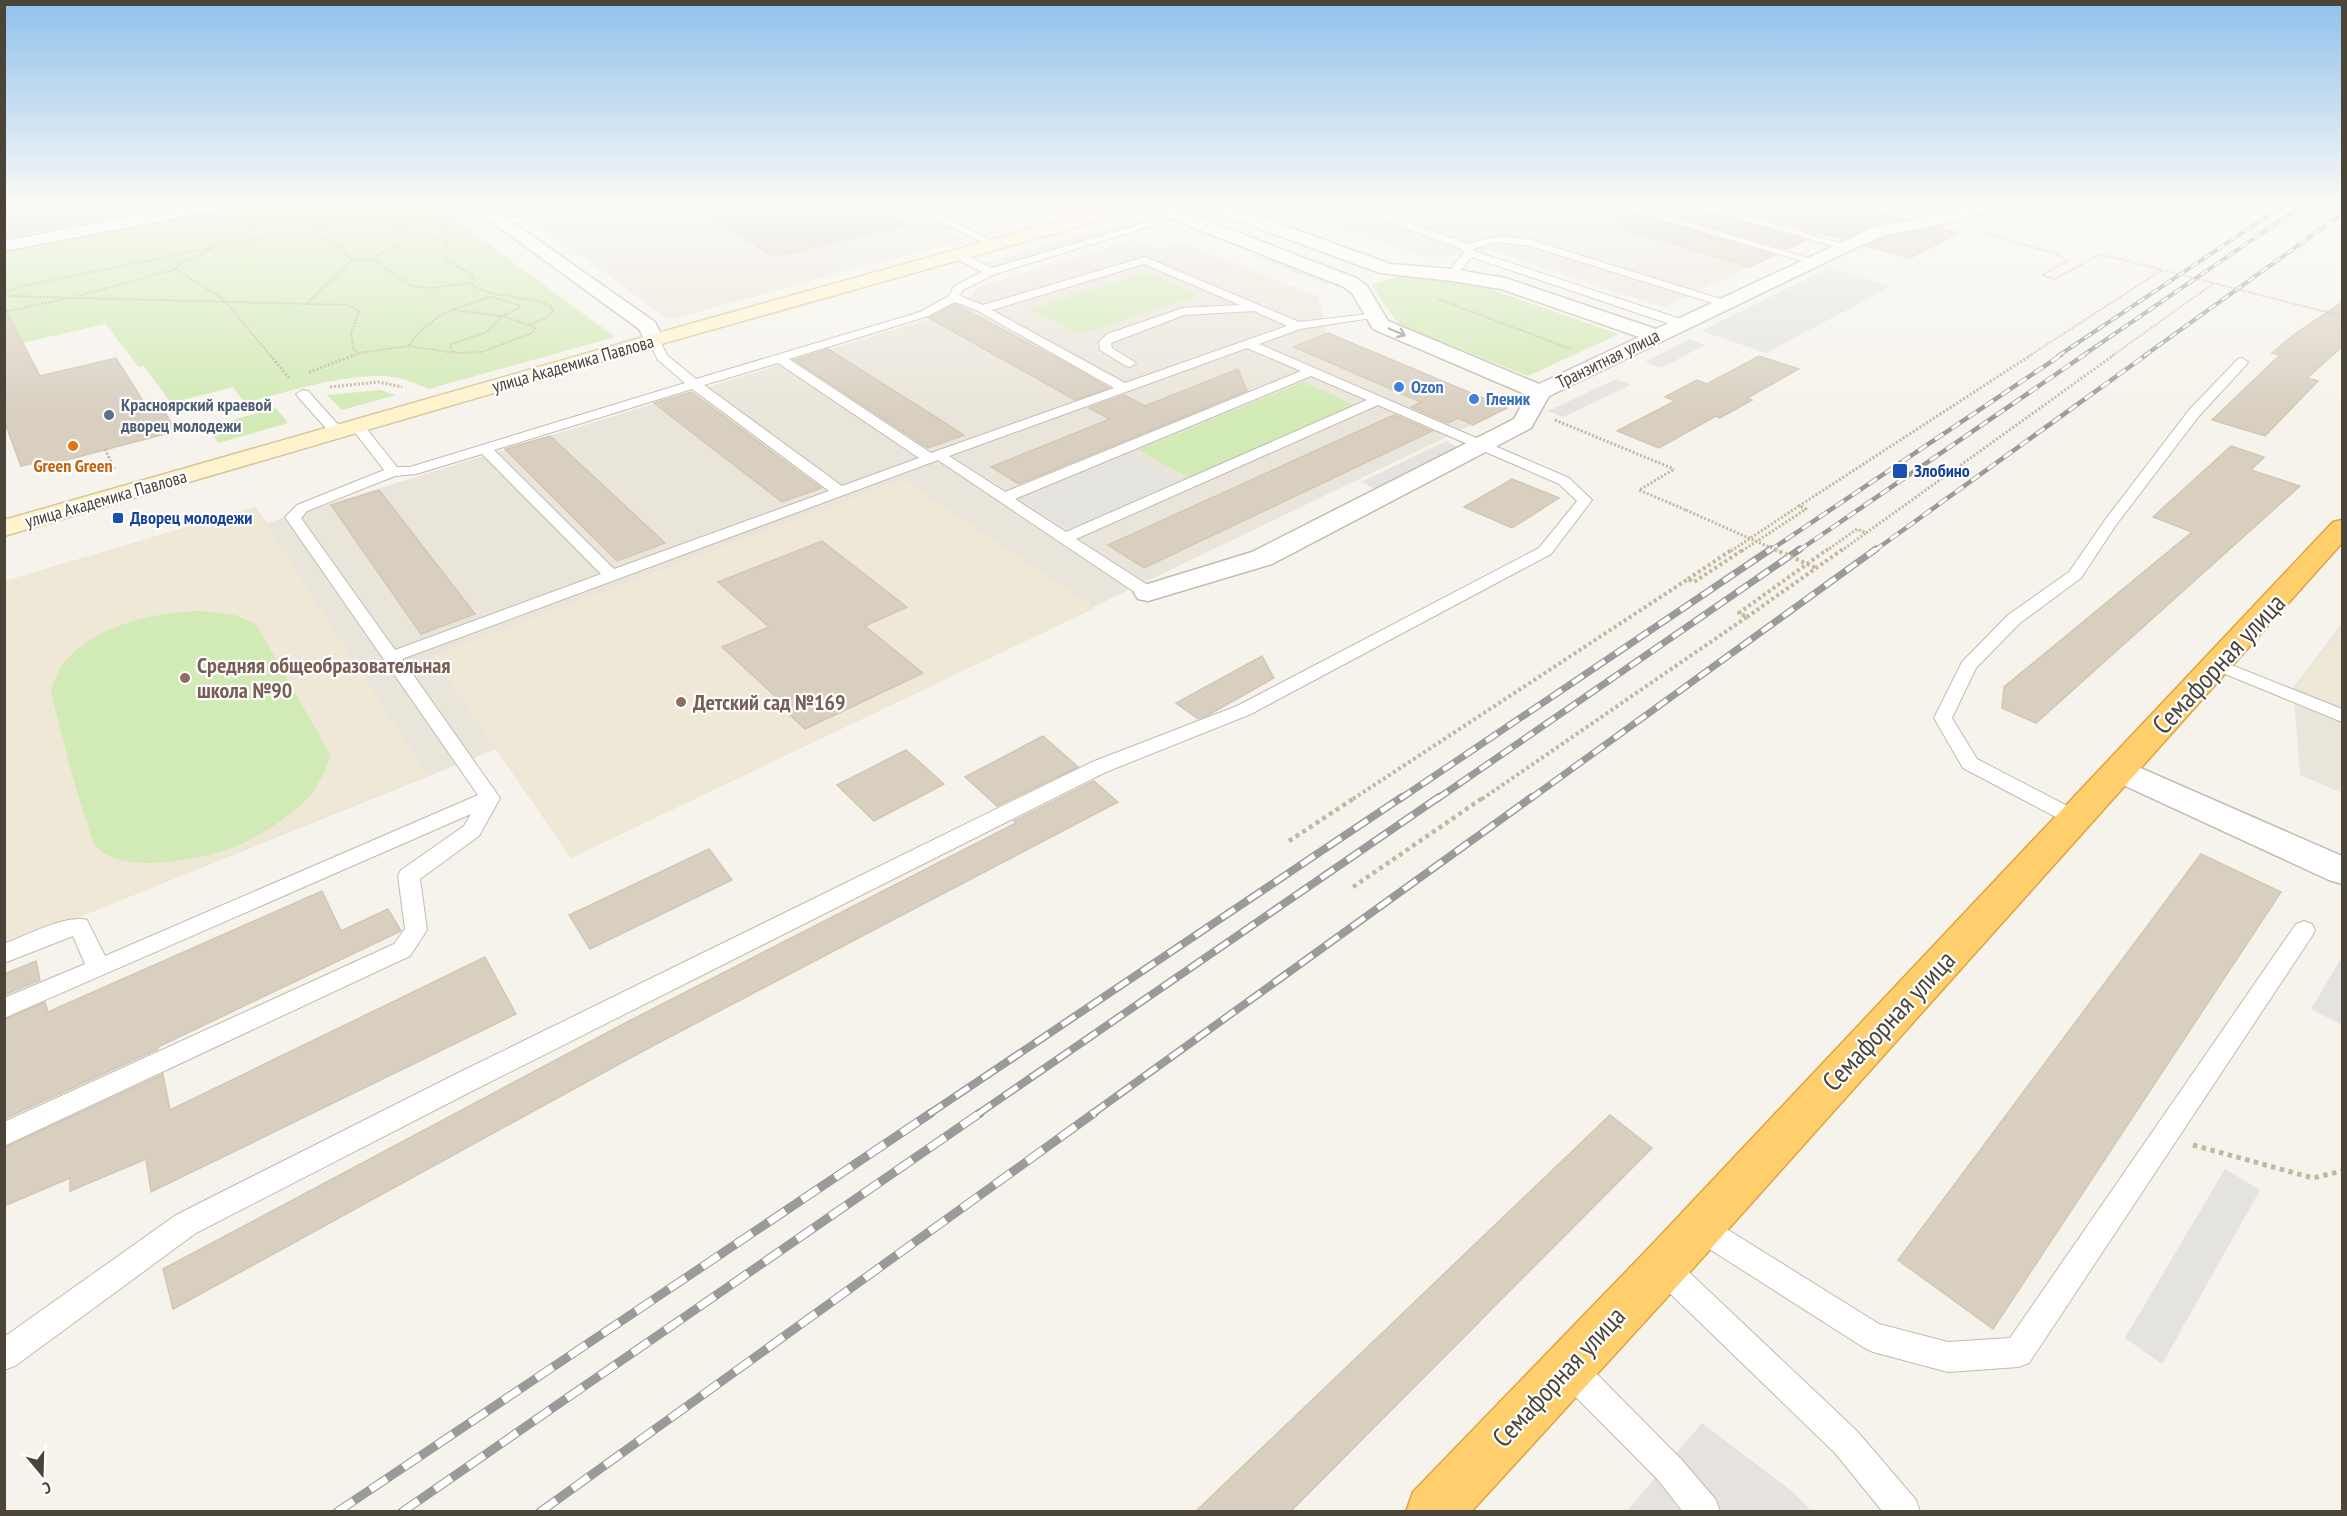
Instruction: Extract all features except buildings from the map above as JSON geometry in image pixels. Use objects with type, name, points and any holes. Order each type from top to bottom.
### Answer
[{"type":"highway","name":"Семафорная улица","points":[[1433,1512],[1663,1267],[2343,528]]},
{"type":"main road","name":"улица Академика Павлова","points":[[4,528],[890,274]]},
{"type":"street","points":[[575,274],[648,326],[654,340]]},
{"type":"street","points":[[1328,274],[1349,282],[1360,290],[1380,325],[1540,392]]},
{"type":"street","points":[[1440,274],[1505,284],[1657,336]]},
{"type":"street","name":"Транзитная улица","points":[[1148,593],[1262,558],[1523,423],[1540,392],[1786,274]]},
{"type":"street","points":[[2120,770],[2343,871]]},
{"type":"lane","points":[[490,798],[294,517],[302,508],[393,472],[411,471],[924,314],[954,298],[958,288],[987,274]]},
{"type":"lane","points":[[982,309],[1099,274]]},
{"type":"lane","points":[[1177,274],[1298,326]]},
{"type":"lane","points":[[1537,274],[1680,323]]},
{"type":"lane","points":[[1629,274],[1723,303]]},
{"type":"lane","points":[[954,298],[982,309],[1124,388]]},
{"type":"lane","points":[[1130,363],[1106,350],[1105,342],[1111,337],[1183,312],[1256,308]]},
{"type":"lane","points":[[391,657],[934,456],[1298,326],[1373,315]]},
{"type":"lane","points":[[654,340],[662,357],[694,384],[839,491]]},
{"type":"lane","points":[[4,1355],[186,1224],[499,1065],[1099,767],[1244,710],[1545,551],[1585,500],[1564,481],[1248,344]]},
{"type":"lane","points":[[779,358],[1004,498],[1148,593]]},
{"type":"lane","points":[[2076,819],[1970,763],[1943,718],[1968,666],[2014,619],[2076,575],[2110,523],[2194,413],[2242,362]]},
{"type":"lane","points":[[1004,498],[1313,371]]},
{"type":"lane","points":[[303,394],[347,429],[393,472]]},
{"type":"lane","points":[[1065,538],[1377,401]]},
{"type":"lane","points":[[484,448],[611,574]]},
{"type":"lane","points":[[2218,665],[2343,716]]},
{"type":"lane","points":[[4,1009],[490,798]]},
{"type":"lane","points":[[4,1136],[402,950],[416,930],[409,876],[472,831],[490,798]]},
{"type":"lane","points":[[4,954],[51,934],[79,926],[99,968]]},
{"type":"lane","points":[[1699,1227],[1873,1337],[1948,1357],[2018,1352],[2304,930]]},
{"type":"lane","points":[[1663,1267],[1846,1442],[1904,1512]]},
{"type":"lane","points":[[1568,1366],[1670,1470],[1704,1512]]},
{"type":"path","points":[[4,295],[22,286],[84,274]]},
{"type":"path","points":[[4,312],[161,274]]},
{"type":"path","points":[[182,274],[224,300],[303,394]]},
{"type":"path","points":[[306,303],[338,274]]},
{"type":"path","points":[[393,274],[411,286],[431,288],[473,283]]},
{"type":"path","points":[[471,274],[473,283],[478,289],[496,294],[531,297],[551,306],[553,312],[548,317],[529,325]]},
{"type":"path","points":[[2044,274],[2042,275],[2055,279],[2065,274]]},
{"type":"path","points":[[1289,841],[2156,274]]},
{"type":"path","points":[[2177,274],[2343,316]]},
{"type":"path","points":[[1353,887],[1747,617],[2214,283]]},
{"type":"path","points":[[408,346],[425,325],[452,310],[496,294]]},
{"type":"path","points":[[4,295],[348,305],[360,311],[351,333],[354,350],[359,353]]},
{"type":"path","points":[[456,353],[450,348],[451,344],[487,332],[502,316],[515,312],[519,308],[519,305],[492,297]]},
{"type":"path","points":[[300,375],[359,353],[408,346],[456,353],[482,352],[532,333],[535,328],[502,316],[452,310]]},
{"type":"path","points":[[1530,410],[1674,469],[1639,490],[1816,568]]},
{"type":"path","points":[[105,449],[119,478]]},
{"type":"path","points":[[1688,579],[1694,582],[1806,509],[1799,506]]},
{"type":"path","points":[[1747,617],[1739,613],[1857,529],[1866,533]]},
{"type":"path","points":[[2163,1136],[2313,1178],[2343,1171]]},
{"type":"shaded area","points":[[606,274],[837,274],[668,320]]},
{"type":"shaded area","points":[[1022,274],[1260,274],[1318,296],[1327,333],[1507,408],[571,858],[496,749],[5,947],[5,581],[255,507],[267,523],[964,308],[978,287]]},
{"type":"shaded area","points":[[1298,274],[1319,274],[1335,280],[1325,284]]},
{"type":"shaded area","points":[[1561,274],[1735,274],[1663,307]]},
{"type":"shaded area","points":[[1817,274],[1849,274],[1892,286],[1766,353],[1701,331]]},
{"type":"shaded area","points":[[1690,339],[1705,345],[1661,368],[1645,362]]},
{"type":"shaded area","points":[[1616,379],[1631,385],[1563,417],[1548,411]]},
{"type":"shaded area","points":[[1446,441],[1460,448],[1375,489],[1361,482]]},
{"type":"shaded area","points":[[1130,454],[1180,482],[1071,530],[1022,499]]},
{"type":"shaded area","name":"Детский сад №169","points":[[903,479],[1095,608],[571,858],[432,656]]},
{"type":"shaded area","name":"Средняя общеобразовательная школа №90","points":[[255,507],[427,775],[5,947],[5,581]]},
{"type":"shaded area","points":[[2342,623],[2342,793],[2300,775],[2293,688]]},
{"type":"shaded area","points":[[2342,630],[2342,707],[2296,688]]},
{"type":"shaded area","points":[[2342,957],[2342,1025],[2311,1009]]},
{"type":"shaded area","points":[[2225,1169],[2260,1190],[2162,1364],[2125,1338]]},
{"type":"shaded area","points":[[1702,1423],[1794,1493],[1811,1511],[1626,1512]]},
{"type":"green space","points":[[4,274],[529,274],[615,337],[429,389],[399,378],[364,377],[322,383],[245,403],[233,387],[171,403],[144,366],[139,367],[105,324],[5,347]]},
{"type":"green space","points":[[1141,274],[1151,274],[1199,295],[1080,334],[1030,309]]},
{"type":"green space","points":[[1398,276],[1481,286],[1619,334],[1528,376],[1399,325],[1371,285]]},
{"type":"green space","points":[[1303,382],[1355,405],[1189,478],[1138,450]]},
{"type":"green space","points":[[380,390],[396,395],[342,410],[327,395]]},
{"type":"green space","points":[[276,408],[288,423],[218,443],[207,427]]},
{"type":"green space","points":[[201,611],[235,615],[256,624],[331,756],[306,801],[277,824],[234,847],[183,860],[162,862],[142,863],[107,855],[92,840],[51,692],[59,670],[80,647],[112,629],[147,617]]},
{"type":"railway","points":[[2058,356],[2181,274]]},
{"type":"railway","points":[[2082,356],[2202,274]]},
{"type":"railway","points":[[2144,356],[2259,274]]},
{"type":"railway","points":[[1769,551],[2061,355]]},
{"type":"railway","points":[[1798,551],[2084,355]]},
{"type":"railway","points":[[1874,551],[2146,355]]},
{"type":"railway","points":[[1400,799],[1771,549]]},
{"type":"railway","points":[[1437,799],[1800,549]]},
{"type":"railway","points":[[1530,799],[1876,549]]},
{"type":"railway","points":[[929,1114],[1402,797]]},
{"type":"railway","points":[[978,1114],[1439,797]]},
{"type":"railway","points":[[1092,1114],[1532,797]]},
{"type":"railway","points":[[337,1512],[931,1113]]},
{"type":"railway","points":[[402,1512],[980,1113]]},
{"type":"railway","points":[[540,1512],[1094,1113]]},
{"type":"place","name":"Ozon","points":[[1399,387]]},
{"type":"place","name":"Гленик","points":[[1474,399]]},
{"type":"place","name":"Красноярский краевой дворец молодежи","points":[[109,415]]},
{"type":"place","name":"Green Green","points":[[73,446]]},
{"type":"place","name":"Злобино","points":[[1900,471]]},
{"type":"place","name":"Дворец молодежи","points":[[118,518]]},
{"type":"place","name":"Средняя общеобразовательная школа №90","points":[[185,678]]},
{"type":"place","name":"Детский сад №169","points":[[681,702]]}]
